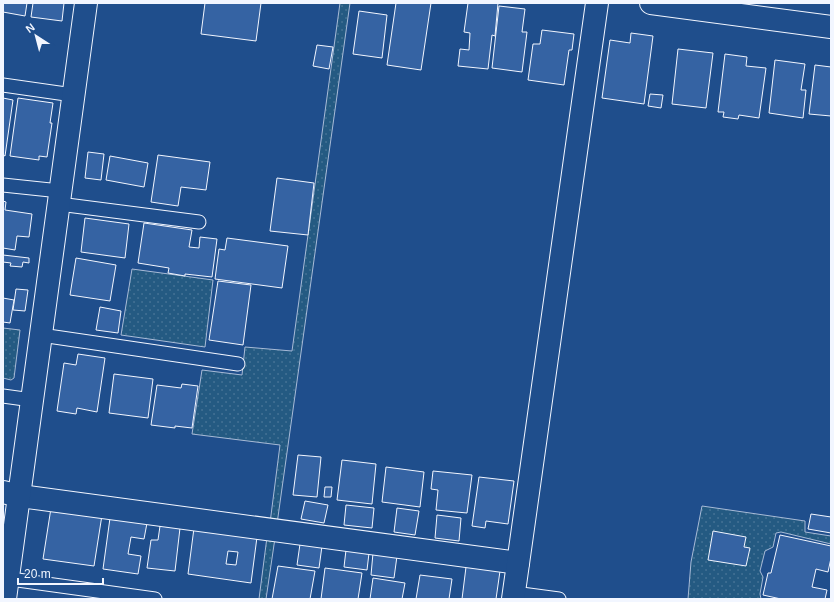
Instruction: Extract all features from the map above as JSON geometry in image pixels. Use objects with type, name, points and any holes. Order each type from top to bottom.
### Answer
[{"type":"street","points":[[5,585],[11,494],[32,400],[86,3]]},
{"type":"street","points":[[514,596],[597,3]]},
{"type":"street","points":[[651,3],[831,27]]},
{"type":"street","points":[[11,494],[518,563]]},
{"type":"lane","points":[[3,85],[73,95]]},
{"type":"lane","points":[[3,185],[60,197],[200,222]]},
{"type":"lane","points":[[41,335],[238,364]]},
{"type":"lane","points":[[3,396],[32,400]]},
{"type":"lane","points":[[5,585],[155,599]]},
{"type":"lane","points":[[514,596],[559,599]]},
{"type":"shaded area","points":[[340,3],[350,3],[277,524],[270,523],[280,445],[192,434],[202,370],[242,375],[245,347],[292,351]]},
{"type":"shaded area","points":[[132,269],[213,280],[205,347],[121,335]]},
{"type":"shaded area","points":[[3,328],[20,330],[14,378],[11,380],[3,378]]},
{"type":"shaded area","points":[[702,506],[805,521],[805,532],[831,536],[831,544],[781,532],[776,533],[773,547],[765,551],[760,571],[763,577],[760,594],[761,599],[688,599],[691,562]]},
{"type":"shaded area","points":[[267,537],[275,538],[266,599],[259,599]]},
{"type":"building","points":[[3,3],[27,3],[25,16],[3,12]]},
{"type":"building","points":[[33,3],[64,3],[62,21],[31,17]]},
{"type":"building","points":[[205,3],[261,3],[256,41],[201,34]]},
{"type":"building","points":[[396,3],[431,3],[421,70],[387,65]]},
{"type":"building","points":[[468,3],[498,3],[495,36],[492,35],[488,69],[458,66],[460,49],[469,50],[470,33],[464,32]]},
{"type":"building","points":[[499,6],[525,9],[522,32],[527,32],[522,72],[492,68]]},
{"type":"building","points":[[359,11],[387,15],[382,58],[353,54]]},
{"type":"building","points":[[542,30],[574,34],[572,50],[569,50],[564,85],[528,80],[533,44],[540,44]]},
{"type":"building","points":[[631,33],[653,36],[644,104],[602,98],[610,40],[630,43]]},
{"type":"building","points":[[317,45],[333,47],[329,69],[313,66]]},
{"type":"building","points":[[678,49],[713,53],[706,108],[672,104]]},
{"type":"building","points":[[725,54],[747,57],[746,66],[766,68],[759,118],[739,115],[738,119],[723,117],[724,112],[718,112]]},
{"type":"building","points":[[775,60],[805,64],[801,90],[806,90],[803,118],[769,113]]},
{"type":"building","points":[[815,65],[831,67],[831,116],[809,114]]},
{"type":"building","points":[[650,94],[663,95],[661,108],[648,106]]},
{"type":"building","points":[[3,98],[13,100],[5,156],[3,155]]},
{"type":"building","points":[[18,98],[53,103],[50,123],[52,123],[47,157],[39,156],[39,160],[10,156]]},
{"type":"building","points":[[88,152],[104,154],[101,180],[85,178]]},
{"type":"building","points":[[158,155],[210,162],[206,190],[181,187],[178,206],[151,202]]},
{"type":"building","points":[[110,156],[148,163],[144,187],[106,180]]},
{"type":"building","points":[[277,178],[314,183],[308,235],[270,231]]},
{"type":"building","points":[[3,201],[6,202],[5,210],[32,214],[29,237],[17,236],[15,250],[3,248]]},
{"type":"building","points":[[85,218],[129,224],[125,258],[81,252]]},
{"type":"building","points":[[144,223],[192,230],[189,247],[199,248],[200,237],[217,239],[212,277],[185,274],[185,276],[168,273],[169,268],[138,263]]},
{"type":"building","points":[[227,238],[288,246],[282,288],[215,279],[219,249],[225,250]]},
{"type":"building","points":[[3,255],[29,258],[29,263],[23,262],[22,267],[10,266],[11,263],[3,262]]},
{"type":"building","points":[[76,258],[116,265],[110,301],[70,295]]},
{"type":"building","points":[[218,281],[251,285],[243,345],[209,340]]},
{"type":"building","points":[[16,289],[28,290],[25,311],[13,310]]},
{"type":"building","points":[[3,298],[14,300],[10,323],[3,322]]},
{"type":"building","points":[[100,307],[121,311],[118,333],[96,330]]},
{"type":"building","points":[[78,354],[105,358],[97,412],[77,408],[76,414],[57,411],[64,363],[76,365]]},
{"type":"building","points":[[114,374],[153,379],[148,418],[109,413]]},
{"type":"building","points":[[182,384],[198,386],[192,428],[175,426],[175,428],[151,425],[157,385],[181,388]]},
{"type":"building","points":[[298,455],[321,457],[317,497],[293,495]]},
{"type":"building","points":[[342,460],[376,464],[372,504],[337,500]]},
{"type":"building","points":[[386,467],[424,472],[420,507],[382,502]]},
{"type":"building","points":[[433,471],[472,475],[467,513],[436,510],[438,490],[431,489]]},
{"type":"building","points":[[479,477],[514,481],[508,524],[486,521],[485,528],[472,526]]},
{"type":"building","points":[[325,487],[332,487],[331,497],[324,497]]},
{"type":"building","points":[[305,501],[328,505],[324,523],[301,519]]},
{"type":"building","points":[[346,505],[374,508],[372,528],[344,525]]},
{"type":"building","points":[[51,508],[102,515],[94,566],[43,559]]},
{"type":"building","points":[[397,508],[419,511],[415,535],[394,532]]},
{"type":"building","points":[[811,514],[831,517],[831,533],[808,529]]},
{"type":"building","points":[[437,515],[461,518],[459,541],[435,538]]},
{"type":"building","points":[[110,518],[147,523],[144,539],[131,537],[128,554],[141,556],[138,574],[103,569]]},
{"type":"building","points":[[160,526],[180,528],[175,571],[147,568],[151,540],[158,540]]},
{"type":"building","points":[[194,528],[257,537],[251,583],[188,574]],"holes":[[[228,551],[238,552],[236,565],[226,564]]]},
{"type":"building","points":[[713,531],[746,537],[744,547],[750,548],[746,566],[708,560]]},
{"type":"building","points":[[780,535],[831,546],[831,558],[828,572],[816,569],[812,587],[827,590],[825,599],[781,599],[763,595],[768,573],[771,573]]},
{"type":"building","points":[[300,544],[322,546],[319,568],[297,565]]},
{"type":"building","points":[[346,550],[369,553],[367,570],[344,567]]},
{"type":"building","points":[[373,553],[397,556],[394,578],[371,575]]},
{"type":"building","points":[[278,566],[315,571],[310,599],[272,599]]},
{"type":"building","points":[[466,567],[500,571],[496,599],[462,599]]},
{"type":"building","points":[[325,568],[362,573],[358,599],[321,599]]},
{"type":"building","points":[[420,575],[452,579],[449,599],[416,599]]},
{"type":"building","points":[[373,578],[405,583],[402,599],[370,599]]}]
